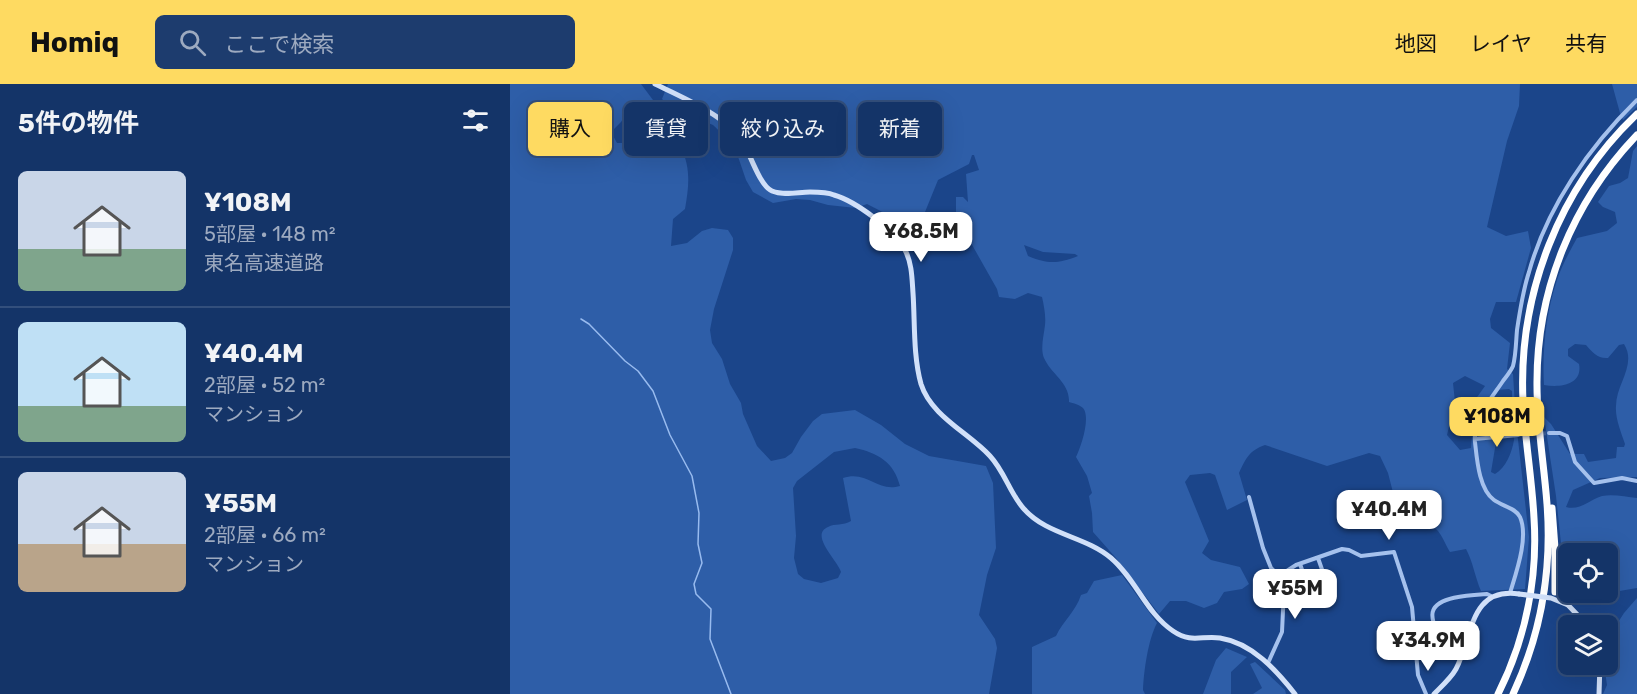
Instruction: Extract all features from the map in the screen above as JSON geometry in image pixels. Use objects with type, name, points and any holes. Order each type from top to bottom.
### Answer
[{"type":"highway","points":[[1496,694],[1514,655],[1528,604],[1534,555],[1534,520],[1522,383],[1531,300],[1547,247],[1571,198],[1606,147],[1637,114]]},
{"type":"highway","points":[[1513,694],[1534,638],[1545,588],[1548,538],[1545,476],[1538,413],[1537,369],[1541,328],[1549,290],[1557,263],[1577,217],[1603,176],[1637,135]]},
{"type":"highway","points":[[1545,476],[1553,520],[1555,592]]},
{"type":"street","points":[[655,84],[728,125],[742,141],[770,191],[784,194],[811,192],[833,194],[847,200],[875,219],[899,241],[906,252],[911,273],[918,367],[922,386],[933,405],[993,458],[1023,508],[1039,523],[1098,549],[1110,557],[1124,570],[1154,615],[1173,631],[1185,637],[1199,640],[1219,638],[1247,647],[1268,663],[1295,694]]},
{"type":"street","points":[[1510,593],[1519,562],[1521,518],[1517,511],[1494,500],[1485,491],[1474,431],[1481,415],[1513,366],[1519,316],[1528,272],[1537,247],[1578,169],[1598,142],[1637,100]]},
{"type":"street","points":[[1549,433],[1564,434],[1573,445],[1575,462],[1594,483],[1622,478],[1637,481]]},
{"type":"street","points":[[1475,440],[1518,435]]},
{"type":"street","points":[[1249,497],[1263,548],[1271,568],[1279,576],[1284,589],[1282,632],[1268,663]]},
{"type":"street","points":[[1279,576],[1300,564],[1342,549],[1361,556],[1394,552],[1412,607],[1418,675],[1426,694]]},
{"type":"street","points":[[1317,558],[1325,578]]},
{"type":"street","points":[[1300,564],[1307,584]]},
{"type":"street","points":[[1417,655],[1425,637],[1434,634],[1436,628],[1432,619],[1433,610],[1438,604],[1452,598],[1510,593],[1551,598],[1568,605],[1578,615]]},
{"type":"street","points":[[1434,694],[1456,668],[1479,609],[1491,596]]},
{"type":"street","points":[[1599,694],[1600,675]]},
{"type":"shaded area","points":[[510,84],[641,84],[653,100],[624,102],[624,118],[612,131],[612,102],[528,102],[528,156],[612,156],[612,134],[617,143],[624,143],[624,156],[684,156],[688,170],[685,209],[673,219],[671,246],[687,243],[702,231],[712,228],[728,230],[733,238],[733,250],[714,309],[710,330],[712,343],[722,359],[730,384],[741,403],[743,414],[757,446],[771,461],[785,458],[792,453],[813,421],[822,414],[855,410],[881,425],[905,444],[929,456],[986,466],[993,483],[996,548],[987,575],[979,615],[995,639],[997,648],[989,694],[510,694]],"holes":[[[855,448],[878,456],[894,471],[900,486],[885,487],[852,476],[843,478],[851,521],[828,527],[823,531],[822,536],[826,548],[841,572],[838,578],[821,583],[804,579],[798,574],[794,558],[796,536],[793,488],[797,481],[834,452]]]},
{"type":"shaded area","points":[[668,84],[1520,84],[1519,106],[1507,141],[1487,227],[1506,236],[1528,231],[1531,248],[1516,302],[1496,302],[1490,319],[1491,328],[1510,343],[1507,369],[1513,374],[1529,537],[1525,589],[1481,591],[1466,549],[1450,552],[1440,533],[1434,527],[1397,508],[1388,473],[1380,456],[1369,453],[1327,466],[1265,445],[1249,455],[1239,473],[1247,500],[1227,510],[1215,475],[1210,473],[1190,475],[1185,482],[1209,541],[1202,553],[1211,560],[1240,567],[1249,584],[1242,589],[1224,592],[1217,603],[1204,608],[1186,601],[1170,601],[1159,614],[1093,532],[1089,496],[1092,493],[1087,476],[1076,457],[1084,432],[1085,412],[1082,407],[1069,402],[1066,389],[1044,358],[1042,346],[1045,318],[1042,297],[1028,293],[1015,299],[999,297],[997,289],[971,243],[956,232],[956,197],[963,197],[968,202],[966,174],[979,170],[974,155],[969,164],[938,180],[925,212],[906,224],[867,204],[856,208],[796,199],[773,203],[753,192],[738,156],[846,156],[846,102],[720,102],[720,132],[708,123],[708,102],[665,102],[662,99]],"holes":[[[1024,245],[1043,252],[1075,254],[1078,256],[1058,262],[1041,260],[1028,256]],[[1465,376],[1485,386],[1470,407],[1473,423],[1471,448],[1460,450],[1447,435],[1455,402],[1453,383]],[[1497,390],[1512,391],[1511,426],[1514,438],[1508,459],[1495,474],[1491,472],[1496,442],[1487,436],[1477,436],[1479,420],[1477,418]]]},
{"type":"shaded area","points":[[1612,84],[1637,84],[1637,107],[1623,120],[1620,113]]},
{"type":"shaded area","points":[[1637,146],[1637,477],[1600,478],[1573,490],[1566,507],[1576,508],[1602,496],[1637,498],[1637,588],[1618,591],[1618,543],[1561,543],[1544,417],[1570,454],[1584,454],[1588,462],[1616,458],[1617,447],[1624,447],[1625,444],[1617,420],[1616,406],[1627,367],[1627,352],[1624,344],[1619,345],[1608,358],[1604,358],[1586,345],[1575,344],[1568,349],[1568,356],[1579,364],[1577,377],[1569,384],[1557,386],[1544,385],[1544,346],[1553,293],[1566,258],[1577,238],[1607,231],[1617,223],[1615,212],[1598,202],[1609,186],[1628,178],[1633,151]]},
{"type":"shaded area","points":[[1122,575],[1157,623],[1147,655],[1143,690],[1145,694],[1032,694],[1032,647],[1056,636],[1081,595],[1087,593],[1094,581]]},
{"type":"shaded area","points":[[1637,598],[1637,694],[1603,694],[1607,685],[1606,675],[1618,675],[1618,622]]},
{"type":"shaded area","points":[[1226,648],[1247,657],[1231,672],[1231,694],[1203,694],[1216,660]]},
{"type":"shaded area","points":[[1255,662],[1285,690],[1286,694],[1253,694],[1262,688],[1250,664]]},
{"type":"waterway","points":[[581,319],[638,371],[653,391],[670,435],[692,476],[699,513],[698,544],[702,563],[694,584],[696,594],[711,609],[710,639],[731,694]]},
{"type":"tunnel","points":[[1518,435],[1549,433]]}]
